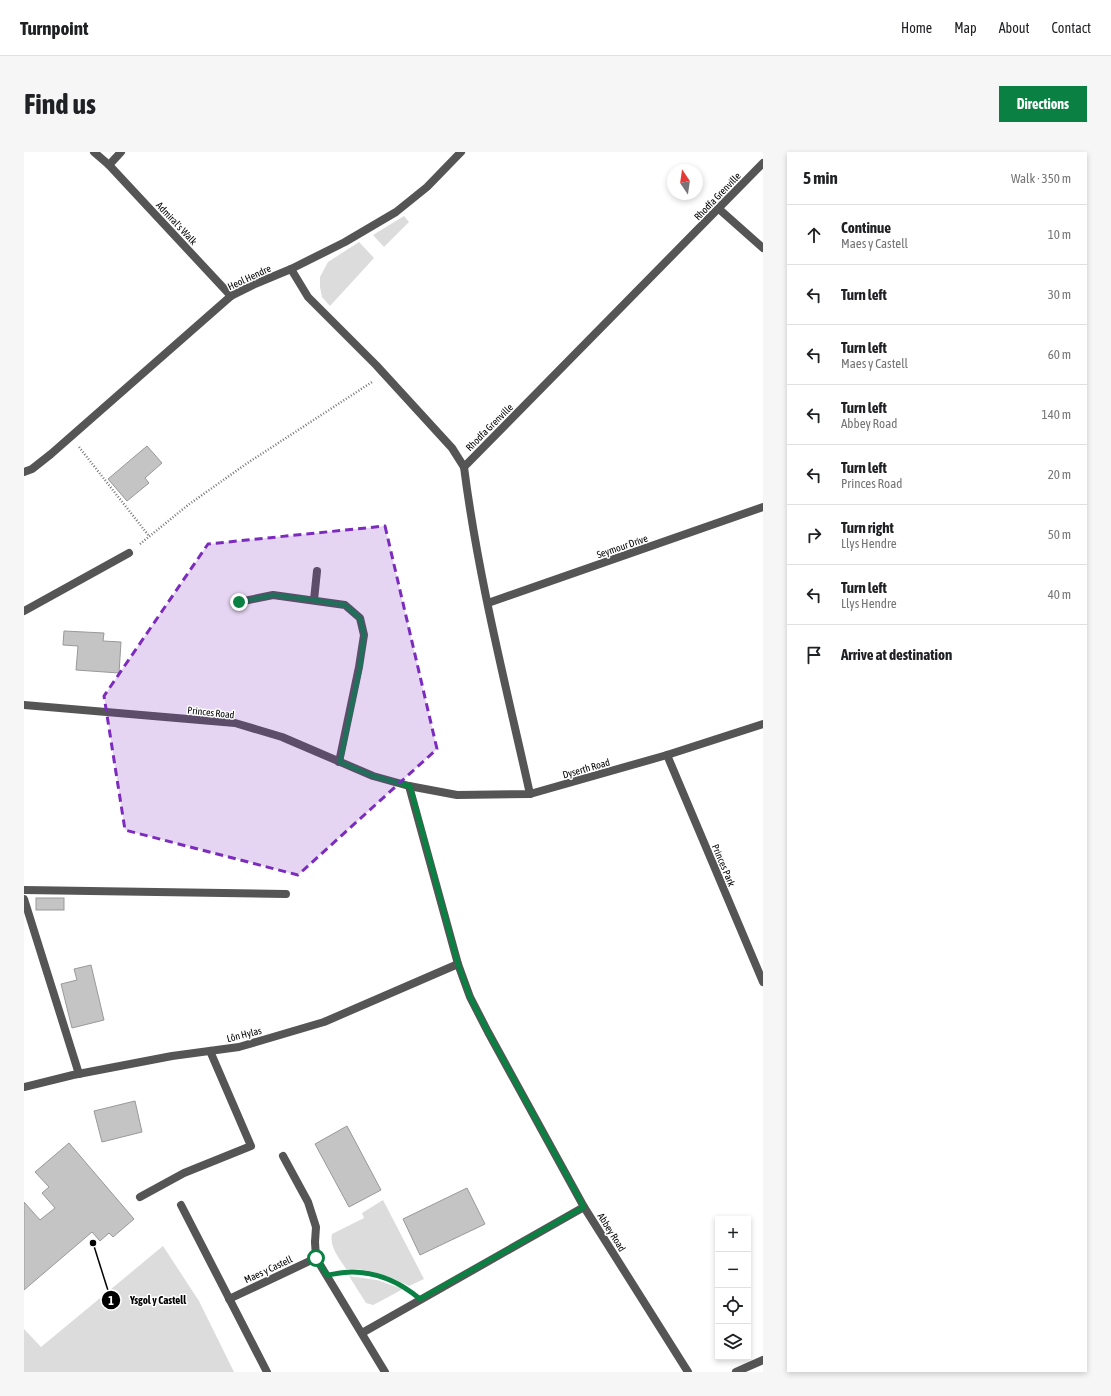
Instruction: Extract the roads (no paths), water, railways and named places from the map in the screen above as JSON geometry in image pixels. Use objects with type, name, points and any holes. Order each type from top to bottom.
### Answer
[{"type":"street","name":"Admiral's Walk","points":[[94,152],[109,164],[231,296]]},
{"type":"street","points":[[109,164],[121,152]]},
{"type":"street","name":"Heol Hendre","points":[[24,472],[32,470],[71,437],[231,296],[291,269],[345,242],[396,212],[427,187],[456,153]]},
{"type":"street","name":"Rhodfa Grenville","points":[[464,467],[763,163]]},
{"type":"street","points":[[719,209],[763,248]]},
{"type":"street","points":[[291,269],[308,297],[384,374],[452,448],[464,467],[467,496],[488,603],[530,794]]},
{"type":"street","name":"Seymour Drive","points":[[488,603],[763,507]]},
{"type":"street","points":[[24,611],[129,553]]},
{"type":"street","points":[[314,600],[317,571]]},
{"type":"street","points":[[239,602],[273,595],[314,600],[345,605],[360,618],[364,635],[360,667],[340,762]]},
{"type":"street","name":"Princes Road","points":[[24,705],[235,723],[282,737],[373,776],[410,786]]},
{"type":"street","name":"Dyserth Road","points":[[410,786],[457,795],[530,794],[667,755],[763,724]]},
{"type":"street","name":"Princes Park","points":[[667,755],[763,982]]},
{"type":"street","name":"Abbey Road","points":[[410,786],[458,964],[470,997],[584,1207],[688,1372]]},
{"type":"street","points":[[24,890],[286,894]]},
{"type":"street","points":[[24,899],[79,1074]]},
{"type":"street","name":"Lôn Hylas","points":[[24,1087],[79,1074],[172,1056],[239,1048],[324,1022],[458,964]]},
{"type":"street","points":[[140,1196],[184,1173],[251,1146],[210,1051]]},
{"type":"street","points":[[283,1156],[308,1202],[316,1227],[316,1258],[385,1372]]},
{"type":"street","points":[[181,1204],[267,1372]]},
{"type":"street","points":[[362,1332],[584,1207]]},
{"type":"street","name":"Maes y Castell","points":[[229,1299],[316,1258]]},
{"type":"street","points":[[736,1372],[763,1360]]},
{"type":"place","name":"Ysgol y Castell","points":[[93,1243]]}]
